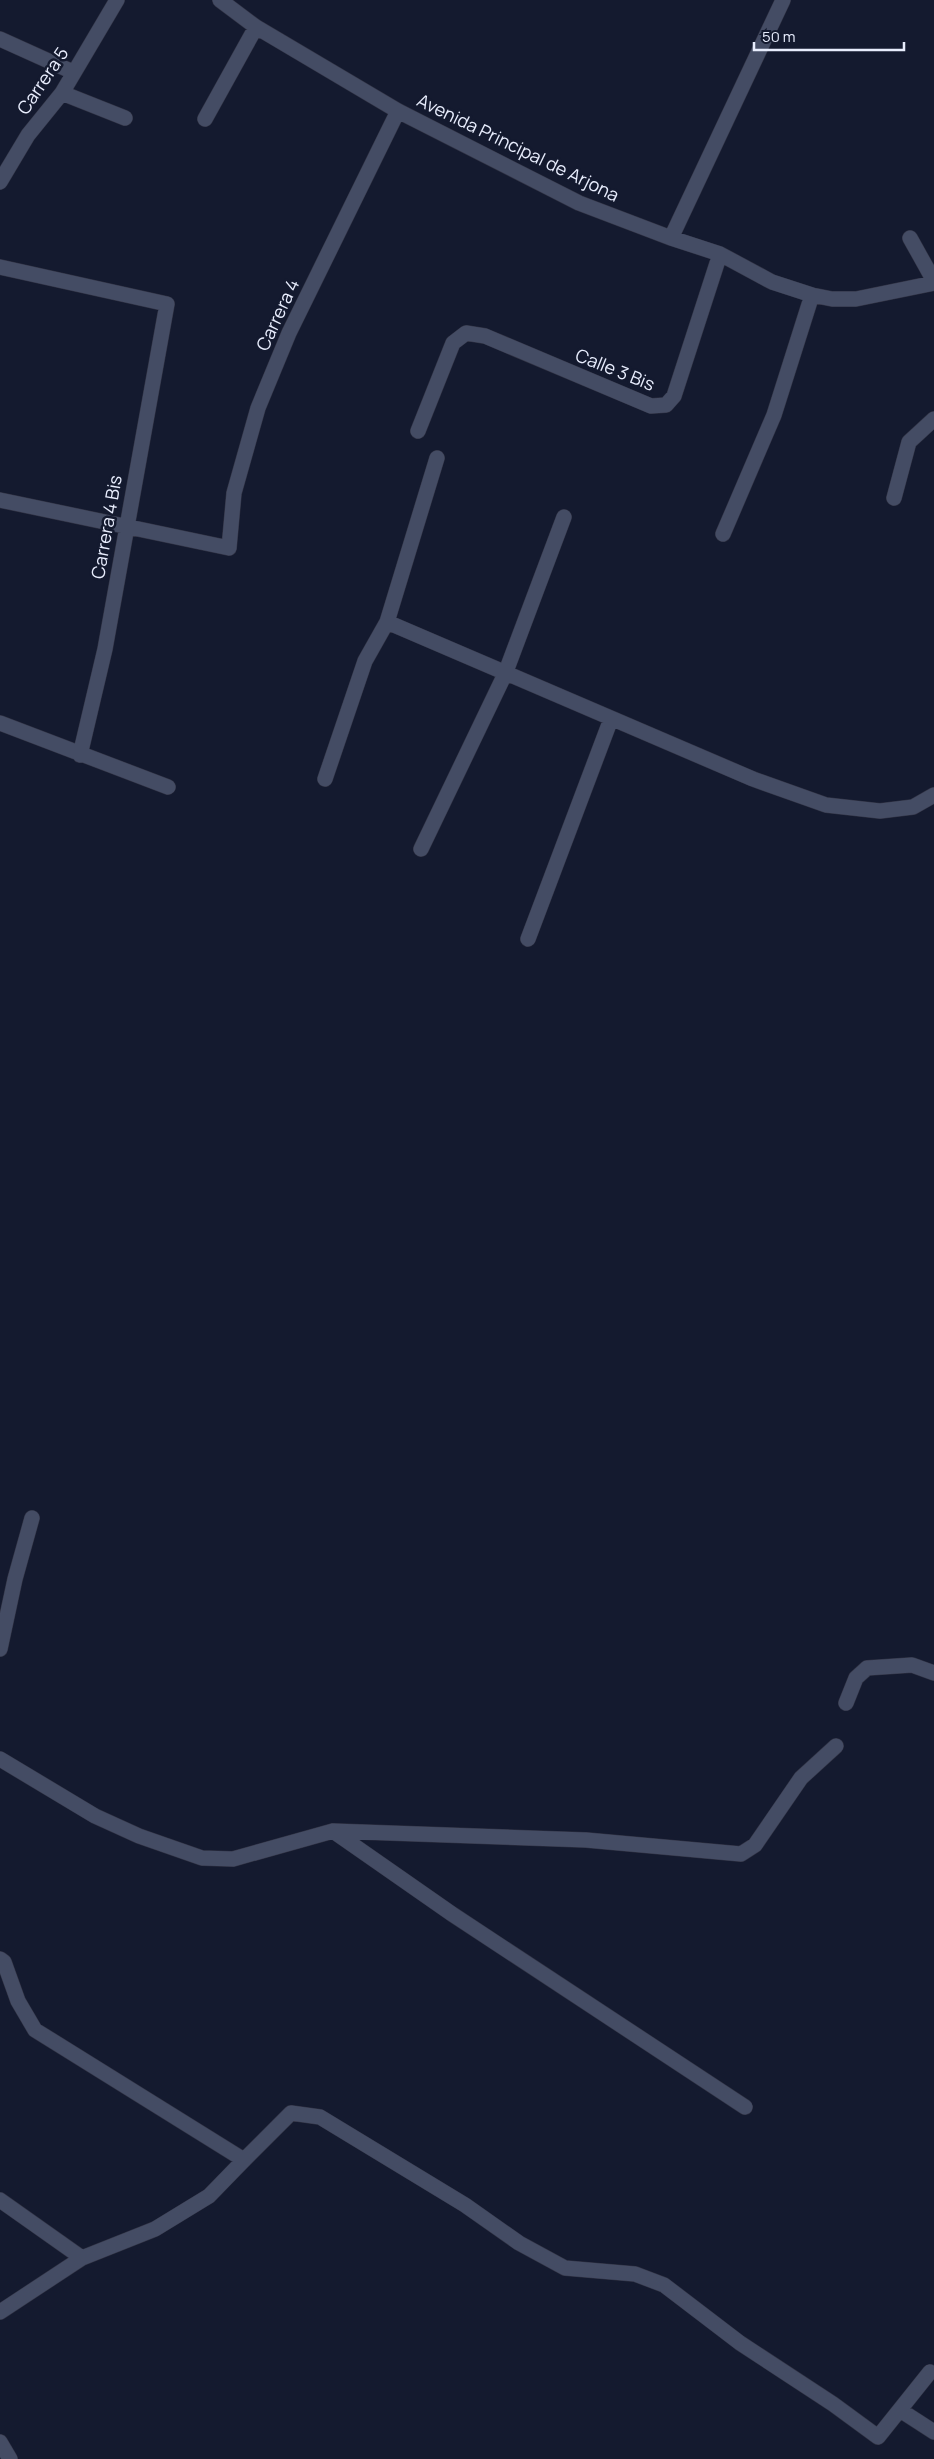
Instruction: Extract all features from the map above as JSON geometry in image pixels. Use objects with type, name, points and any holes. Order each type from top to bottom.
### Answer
[{"type":"street","name":"Carrera 5","points":[[0,182],[28,135],[62,93],[117,0]]},
{"type":"street","name":"Avenida Principal de Arjona","points":[[220,0],[256,27],[398,110],[579,203],[720,254],[772,282],[812,295],[856,299],[934,282]]},
{"type":"street","points":[[672,238],[783,0]]},
{"type":"street","points":[[205,119],[256,27]]},
{"type":"street","points":[[0,39],[73,72]]},
{"type":"street","points":[[62,93],[125,118]]},
{"type":"street","name":"Carrera 4","points":[[125,527],[229,548],[234,493],[258,408],[289,333],[398,110]]},
{"type":"street","points":[[910,238],[934,282]]},
{"type":"street","name":"Calle 3 Bis","points":[[418,431],[453,343],[466,333],[485,336],[651,406],[666,405],[674,396],[720,254]]},
{"type":"street","name":"Carrera 4 Bis","points":[[0,267],[167,304],[104,649],[80,755]]},
{"type":"street","points":[[723,534],[774,415],[812,295]]},
{"type":"street","points":[[894,498],[909,442],[934,419]]},
{"type":"street","points":[[325,779],[366,661],[387,622],[437,458]]},
{"type":"street","points":[[0,500],[125,527]]},
{"type":"street","points":[[422,849],[505,674],[564,517]]},
{"type":"street","points":[[387,622],[753,779],[826,805],[880,811],[913,807],[934,795]]},
{"type":"street","points":[[528,939],[611,719]]},
{"type":"street","points":[[0,724],[168,787]]},
{"type":"street","points":[[0,1649],[15,1579],[32,1518]]},
{"type":"street","points":[[846,1703],[856,1678],[867,1668],[912,1665],[934,1673]]},
{"type":"street","points":[[0,1759],[95,1816],[138,1836],[202,1858],[233,1860],[332,1831],[586,1840],[742,1854],[755,1845],[801,1778],[836,1746]]},
{"type":"street","points":[[332,1831],[452,1914],[745,2107]]},
{"type":"street","points":[[0,1959],[4,1962],[18,2001],[35,2030],[244,2160]]},
{"type":"street","points":[[0,2312],[82,2258],[155,2229],[209,2196],[291,2113],[320,2117],[465,2205],[519,2243],[564,2268],[635,2274],[664,2285],[740,2343],[833,2404],[878,2438],[930,2372]]},
{"type":"street","points":[[0,2200],[82,2258]]},
{"type":"street","points":[[900,2410],[934,2432]]},
{"type":"street","points":[[0,2442],[10,2459]]}]
